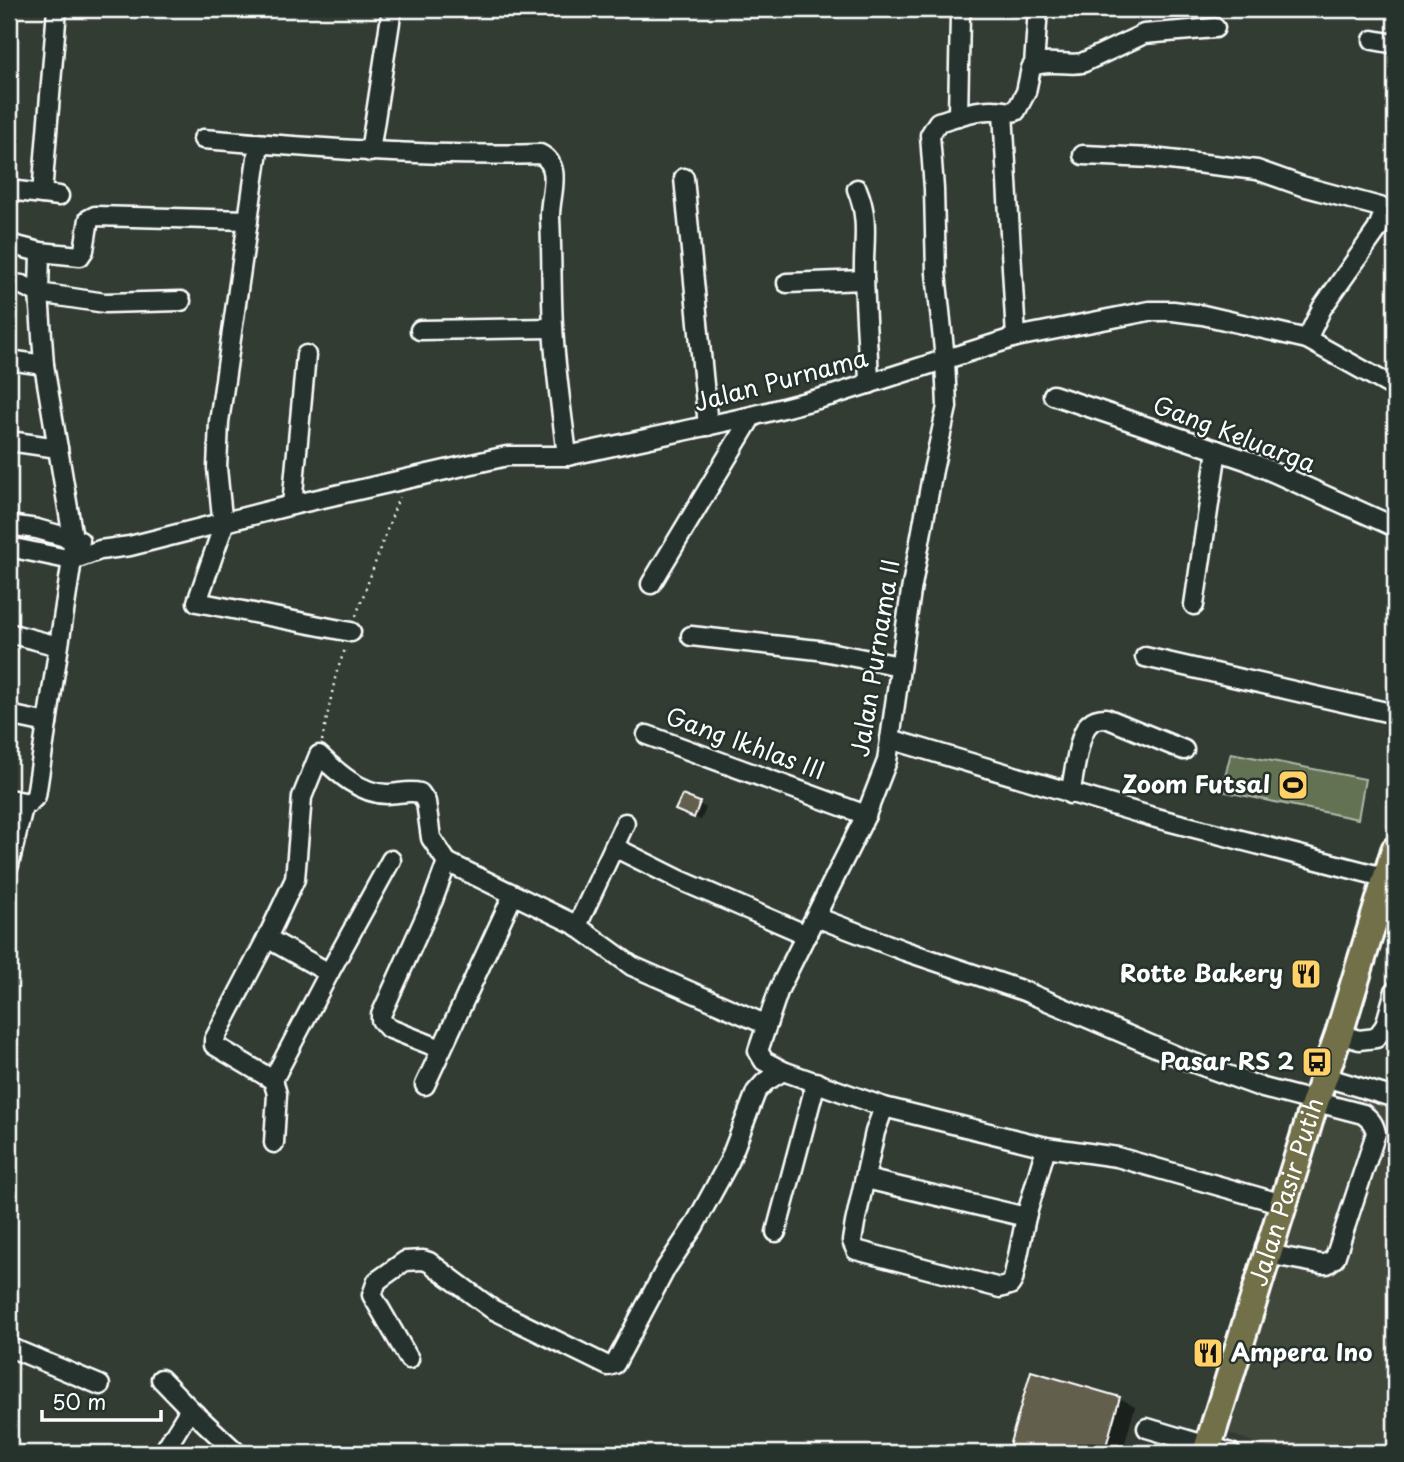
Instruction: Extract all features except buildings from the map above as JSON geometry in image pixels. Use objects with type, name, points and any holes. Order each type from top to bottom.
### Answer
[{"type":"highway","name":"Jalan Pasir Putih","points":[[1215,1451],[1267,1254],[1315,1102],[1391,879],[1395,850]]},
{"type":"street","points":[[9,190],[50,195],[57,9]]},
{"type":"street","points":[[370,152],[392,9]]},
{"type":"street","points":[[963,9],[960,15],[958,116],[995,110],[1016,111],[1026,92],[1034,65],[1038,9]]},
{"type":"street","points":[[1034,65],[1082,63],[1144,34],[1215,28]]},
{"type":"street","points":[[1374,40],[1395,44]]},
{"type":"street","points":[[1003,112],[1016,337]]},
{"type":"street","name":"Jalan Purnama II","points":[[958,116],[938,122],[930,135],[936,273],[947,408],[930,483],[887,761],[866,815],[779,989],[758,1051],[764,1060],[783,1071],[884,1107],[1046,1147],[1116,1157],[1283,1204]]},
{"type":"street","points":[[203,139],[370,152],[540,154],[546,157],[554,178],[550,211],[553,328],[567,456]]},
{"type":"street","points":[[259,144],[219,422],[217,468],[224,522],[197,602],[351,632]]},
{"type":"street","points":[[1083,155],[1152,158],[1257,170],[1302,186],[1380,207],[1383,215],[1377,230],[1322,308],[1307,339]]},
{"type":"street","points":[[684,178],[708,426]]},
{"type":"street","points":[[857,189],[867,229],[864,280],[869,384]]},
{"type":"street","points":[[9,244],[40,252],[79,256],[84,250],[89,219],[95,216],[248,220]]},
{"type":"street","points":[[9,865],[17,801],[32,802],[36,796],[72,560],[73,538],[44,365],[38,293],[40,252]]},
{"type":"street","points":[[786,283],[864,280]]},
{"type":"street","points":[[9,282],[38,293],[105,303],[181,301]]},
{"type":"street","name":"Jalan Purnama","points":[[72,560],[100,550],[507,456],[567,456],[752,416],[869,384],[1016,337],[1149,311],[1203,315],[1307,339],[1395,388]]},
{"type":"street","points":[[420,330],[553,328]]},
{"type":"street","points":[[292,505],[306,355]]},
{"type":"street","points":[[9,360],[44,365]]},
{"type":"street","name":"Gang Keluarga","points":[[1053,395],[1246,460],[1395,527]]},
{"type":"street","points":[[651,584],[752,416]]},
{"type":"street","points":[[9,441],[58,448]]},
{"type":"street","points":[[1194,605],[1217,450]]},
{"type":"street","points":[[9,524],[73,538],[100,550]]},
{"type":"street","points":[[9,547],[72,560]]},
{"type":"street","points":[[9,634],[58,646]]},
{"type":"street","points":[[691,636],[818,650],[900,666]]},
{"type":"street","points":[[1145,657],[1395,714]]},
{"type":"street","points":[[9,715],[47,723]]},
{"type":"street","points":[[1070,794],[1083,734],[1088,724],[1095,720],[1106,718],[1184,750]]},
{"type":"street","name":"Gang Ikhlas III","points":[[647,735],[866,815]]},
{"type":"street","points":[[890,739],[1070,794],[1391,879]]},
{"type":"street","points":[[274,1143],[277,1094],[273,1080],[215,1045],[214,1040],[268,939],[295,879],[302,797],[320,755],[357,785],[371,791],[387,794],[415,792],[423,796],[432,838],[447,862],[578,926],[632,966],[767,1025]]},
{"type":"street","points":[[578,926],[625,823]]},
{"type":"street","points":[[614,847],[680,880],[807,935]]},
{"type":"street","points":[[273,1080],[328,973],[391,860]]},
{"type":"street","points":[[441,1049],[388,1028],[381,1020],[381,1015],[433,900],[447,862]]},
{"type":"street","points":[[425,1085],[513,895]]},
{"type":"street","points":[[816,918],[917,956],[1024,991],[1186,1060],[1263,1088],[1363,1114],[1374,1124],[1376,1133],[1335,1258],[1327,1264],[1321,1264],[1267,1254]]},
{"type":"street","points":[[268,939],[328,973]]},
{"type":"street","points":[[1339,1034],[1359,1040],[1376,1038],[1385,1026],[1395,991]]},
{"type":"street","points":[[409,1359],[372,1295],[377,1281],[405,1261],[415,1259],[429,1262],[492,1309],[608,1366],[615,1364],[666,1268],[694,1226],[729,1162],[756,1092],[783,1071]]},
{"type":"street","points":[[1325,1077],[1395,1098]]},
{"type":"street","points":[[776,1232],[816,1082]]},
{"type":"street","points":[[884,1107],[875,1132],[852,1241],[856,1250],[1000,1288],[1010,1285],[1013,1280],[1026,1217],[1046,1147]]},
{"type":"street","points":[[866,1179],[1026,1217]]},
{"type":"street","points":[[9,1347],[100,1385]]},
{"type":"street","points":[[161,1379],[237,1453]]},
{"type":"street","points":[[163,1453],[190,1409]]},
{"type":"street","points":[[1147,1428],[1215,1451]]},
{"type":"path","points":[[320,755],[335,674],[406,478]]},
{"type":"shaded area","points":[[1334,1079],[1395,1102],[1395,1453],[1285,1453],[1219,1430]]},
{"type":"green space","name":"Zoom Futsal","points":[[1231,753],[1365,779],[1358,819],[1221,791]]},
{"type":"place","name":"Zoom Futsal","points":[[1293,785]]},
{"type":"place","name":"Rotte Bakery","points":[[1306,974]]},
{"type":"place","name":"Pasar RS 2","points":[[1317,1062]]},
{"type":"place","name":"Ampera Ino","points":[[1208,1353]]}]
